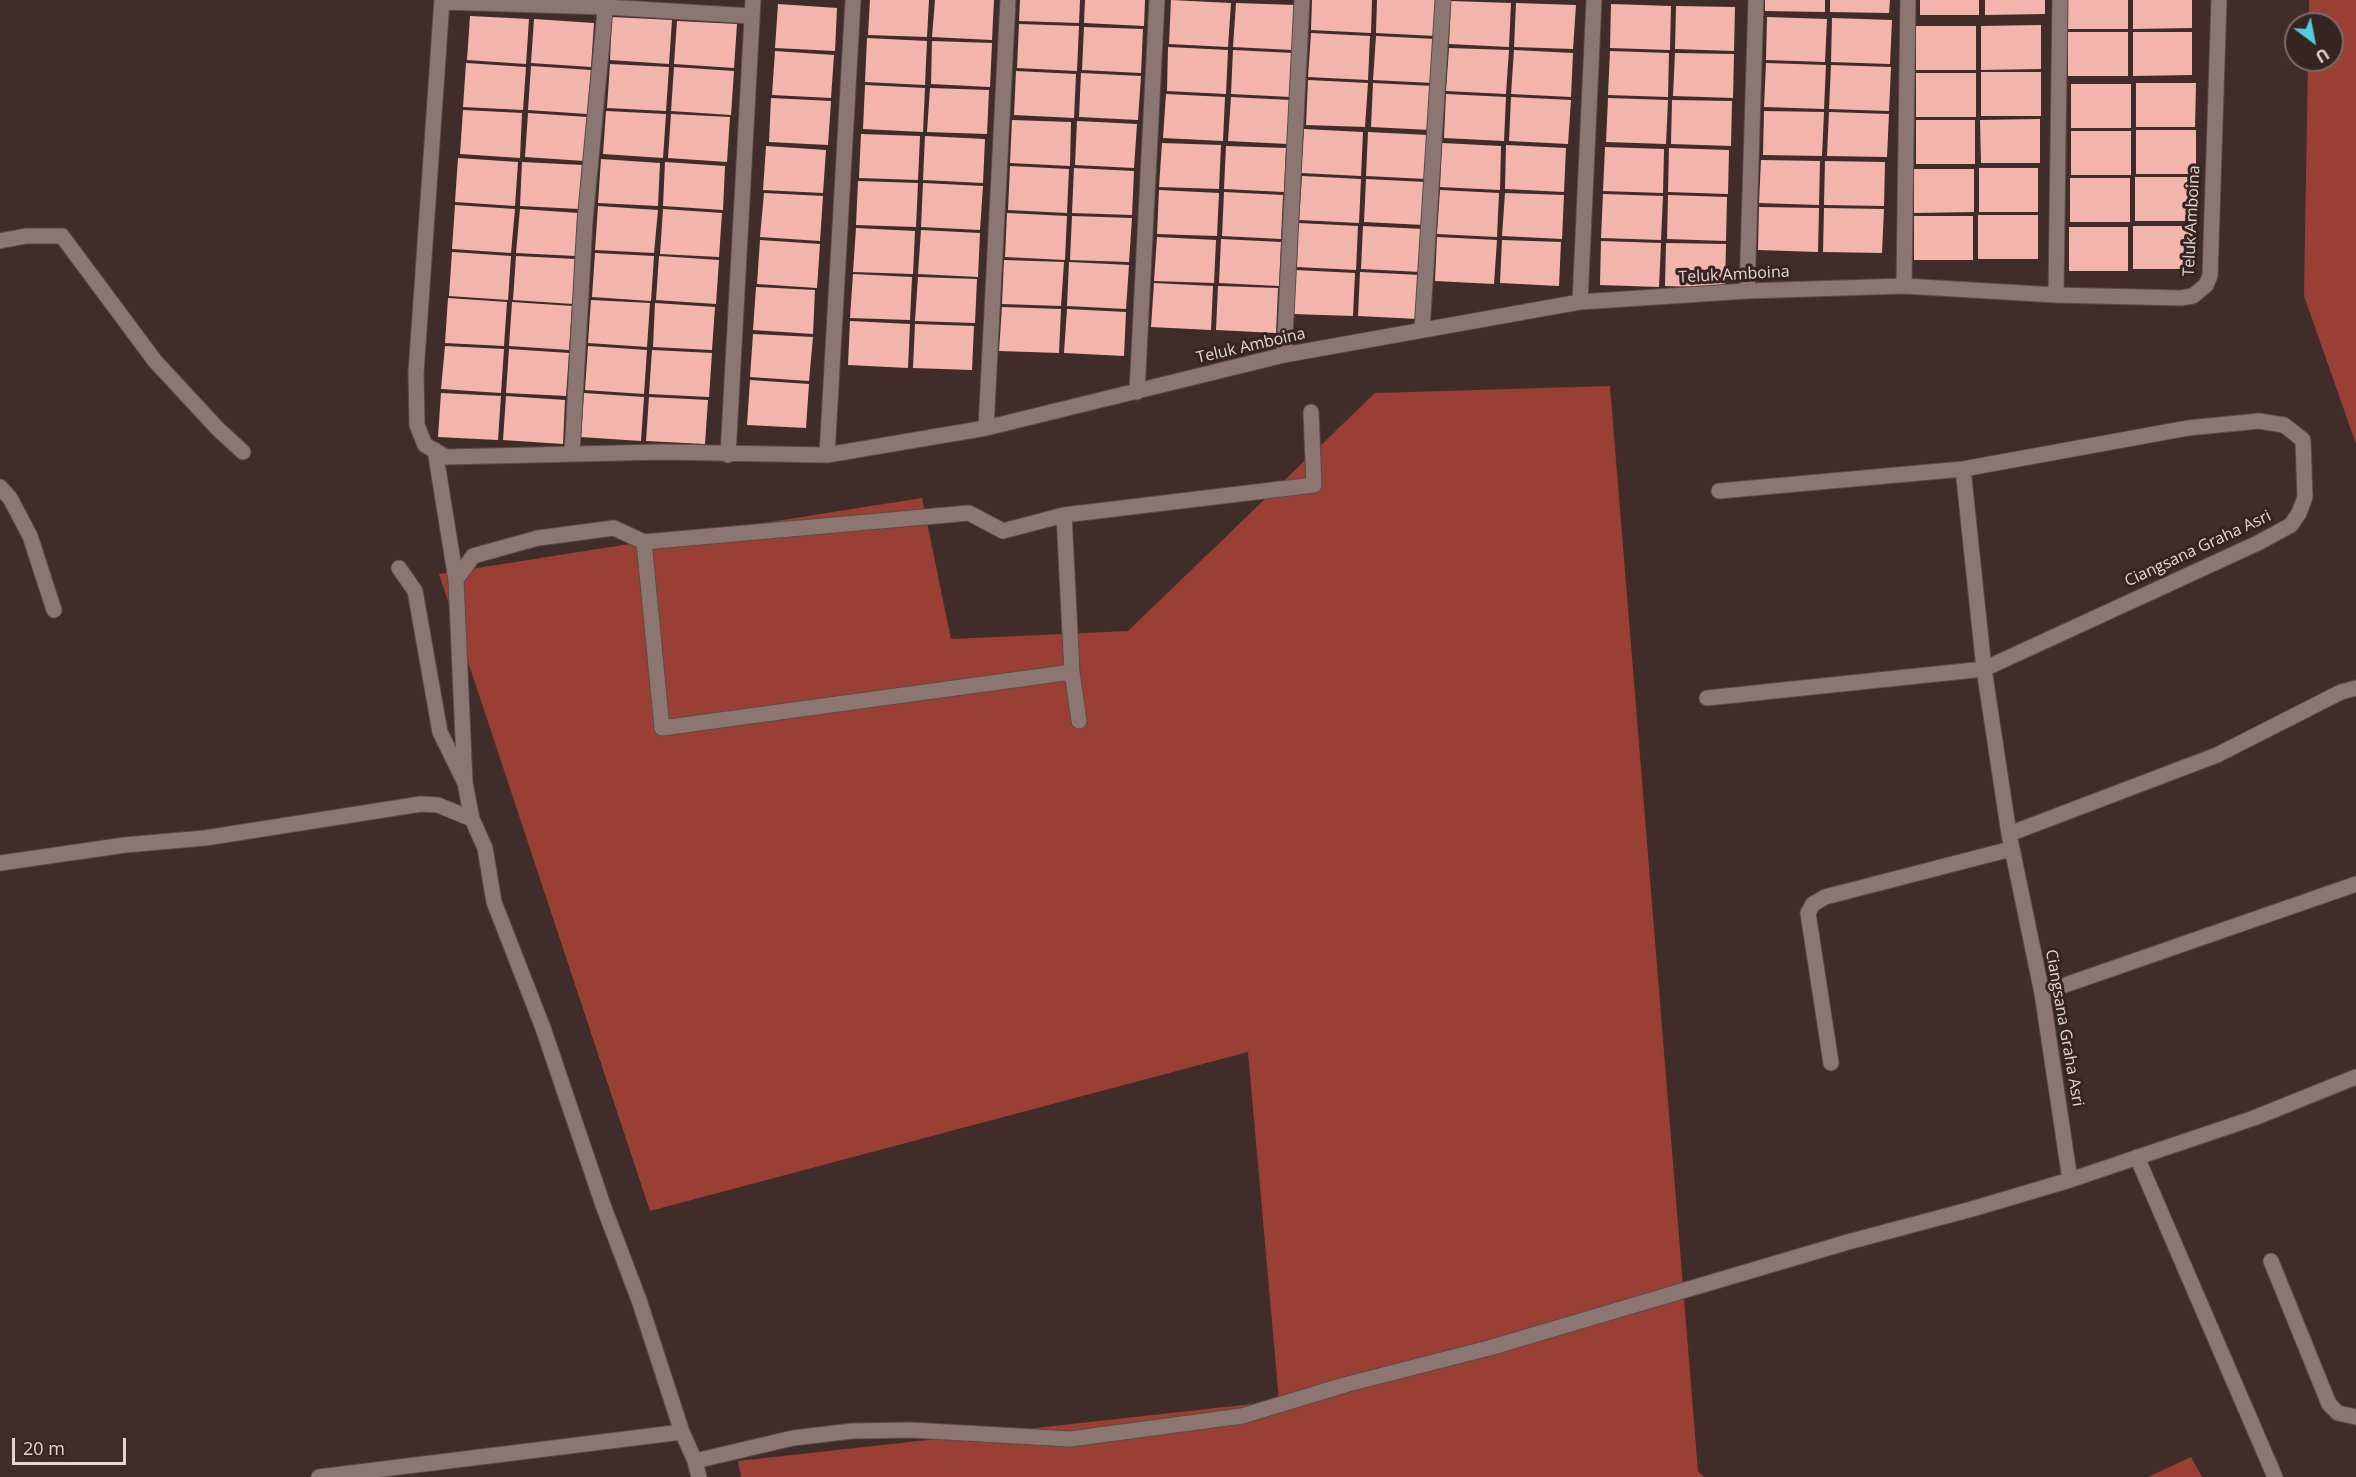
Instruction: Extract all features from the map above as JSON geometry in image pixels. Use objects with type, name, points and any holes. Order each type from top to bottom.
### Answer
[{"type":"street","points":[[728,455],[753,0]]},
{"type":"street","points":[[827,455],[854,0]]},
{"type":"street","points":[[986,428],[1008,0]]},
{"type":"street","points":[[1137,392],[1157,0]]},
{"type":"street","points":[[1284,355],[1302,0]]},
{"type":"street","points":[[1422,330],[1443,0]]},
{"type":"street","points":[[1580,302],[1594,0]]},
{"type":"street","points":[[1747,291],[1756,0]]},
{"type":"street","points":[[1904,286],[1908,0]]},
{"type":"street","points":[[2056,295],[2060,0]]},
{"type":"street","name":"Teluk Amboina","points":[[435,450],[446,457],[662,452],[827,455],[986,428],[1284,355],[1580,302],[1747,291],[1904,286],[2056,295],[2181,298],[2193,296],[2206,285],[2210,276],[2219,0]]},
{"type":"street","points":[[699,1477],[543,1028],[494,902],[485,848],[472,819],[465,783],[456,580],[435,450],[425,445],[417,425],[416,373],[442,1],[606,4],[752,16]]},
{"type":"street","points":[[572,453],[585,221],[606,4]]},
{"type":"street","points":[[0,241],[26,236],[62,236],[155,362],[243,452]]},
{"type":"street","points":[[456,580],[473,556],[538,538],[614,528],[644,542],[969,513],[1003,531],[1064,515],[1314,485],[1311,412]]},
{"type":"street","name":"Ciangsana Graha Asri","points":[[1707,698],[1984,669],[2260,542],[2291,525],[2305,497],[2304,440],[2284,425],[2259,421],[2188,428],[1963,469],[1719,491]]},
{"type":"street","name":"Ciangsana Graha Asri","points":[[1963,469],[1984,669],[2010,841],[2042,993],[2070,1180]]},
{"type":"street","points":[[0,487],[10,498],[30,536],[54,610]]},
{"type":"street","points":[[1064,515],[1072,672],[1079,721]]},
{"type":"street","points":[[644,542],[662,728],[1072,672]]},
{"type":"street","points":[[399,568],[415,591],[440,732],[465,783]]},
{"type":"street","points":[[1832,1063],[1808,913],[1813,904],[1825,897],[2010,841],[2217,755],[2341,692],[2356,688]]},
{"type":"street","points":[[0,863],[125,845],[205,838],[401,806],[438,805],[472,819]]},
{"type":"street","points":[[2042,993],[2356,884]]},
{"type":"street","points":[[695,1461],[793,1438],[852,1431],[911,1430],[1070,1439],[1242,1416],[1348,1384],[1489,1348],[1848,1242],[2070,1180],[2254,1118],[2356,1077]]},
{"type":"street","points":[[2137,1157],[2274,1477]]},
{"type":"street","points":[[2271,1261],[2329,1404],[2338,1413],[2356,1417]]},
{"type":"street","points":[[319,1477],[682,1432]]},
{"type":"shaded area","points":[[2309,0],[2356,0],[2356,444],[2304,296],[2308,72],[2344,72],[2344,12],[2309,12]]},
{"type":"shaded area","points":[[1610,386],[1698,1471],[1704,1477],[741,1477],[738,1461],[1279,1401],[1248,1052],[650,1211],[439,574],[922,498],[951,639],[1128,631],[1375,393]]},
{"type":"shaded area","points":[[2191,1457],[2202,1477],[2148,1477]]},
{"type":"building","points":[[870,0],[929,0],[927,37],[868,35]]},
{"type":"building","points":[[935,0],[994,0],[992,40],[932,37]]},
{"type":"building","points":[[1020,0],[1080,0],[1079,23],[1019,21]]},
{"type":"building","points":[[1085,0],[1145,0],[1144,26],[1084,23]]},
{"type":"building","points":[[1171,0],[1231,3],[1228,47],[1169,44]]},
{"type":"building","points":[[1312,0],[1372,0],[1371,33],[1311,30]]},
{"type":"building","points":[[1377,0],[1437,0],[1436,36],[1376,33]]},
{"type":"building","points":[[1765,0],[1825,0],[1825,12],[1765,11]]},
{"type":"building","points":[[1830,0],[1890,0],[1889,13],[1830,12]]},
{"type":"building","points":[[1920,0],[1979,0],[1979,15],[1920,15]]},
{"type":"building","points":[[1985,0],[2045,0],[2045,14],[1985,15]]},
{"type":"building","points":[[2068,0],[2128,0],[2128,29],[2068,29]]},
{"type":"building","points":[[2133,0],[2192,0],[2192,28],[2133,29]]},
{"type":"building","points":[[1451,1],[1511,3],[1509,47],[1449,44]]},
{"type":"building","points":[[1236,3],[1295,5],[1293,50],[1233,47]]},
{"type":"building","points":[[1516,3],[1576,5],[1573,49],[1514,47]]},
{"type":"building","points":[[778,4],[837,8],[835,51],[775,48]]},
{"type":"building","points":[[1611,4],[1671,6],[1670,50],[1610,48]]},
{"type":"building","points":[[1676,6],[1735,7],[1734,51],[1675,49]]},
{"type":"building","points":[[470,16],[529,19],[526,64],[467,60]]},
{"type":"building","points":[[612,17],[672,20],[669,64],[610,60]]},
{"type":"building","points":[[1767,17],[1827,19],[1825,62],[1766,60]]},
{"type":"building","points":[[1832,18],[1892,20],[1890,64],[1831,62]]},
{"type":"building","points":[[534,19],[594,23],[591,67],[531,63]]},
{"type":"building","points":[[677,21],[737,24],[734,68],[674,64]]},
{"type":"building","points":[[1019,24],[1079,26],[1077,71],[1017,68]]},
{"type":"building","points":[[2041,25],[2041,69],[1981,70],[1981,26]]},
{"type":"building","points":[[1916,26],[1976,26],[1976,70],[1916,70]]},
{"type":"building","points":[[1084,27],[1143,29],[1141,73],[1082,70]]},
{"type":"building","points":[[2068,32],[2128,32],[2128,76],[2068,76]]},
{"type":"building","points":[[2133,32],[2192,32],[2192,75],[2133,76]]},
{"type":"building","points":[[1311,33],[1370,36],[1368,80],[1308,77]]},
{"type":"building","points":[[1376,36],[1435,39],[1433,83],[1373,80]]},
{"type":"building","points":[[867,38],[927,41],[925,85],[865,82]]},
{"type":"building","points":[[932,41],[992,43],[990,87],[931,84]]},
{"type":"building","points":[[1168,47],[1228,50],[1226,94],[1167,91]]},
{"type":"building","points":[[1449,48],[1509,50],[1506,94],[1446,91]]},
{"type":"building","points":[[1233,50],[1293,53],[1291,97],[1231,94]]},
{"type":"building","points":[[1514,50],[1573,53],[1571,97],[1511,94]]},
{"type":"building","points":[[775,51],[834,55],[831,98],[772,95]]},
{"type":"building","points":[[1610,51],[1669,53],[1668,97],[1608,95]]},
{"type":"building","points":[[1675,53],[1734,54],[1733,98],[1673,96]]},
{"type":"building","points":[[466,63],[526,67],[523,110],[463,107]]},
{"type":"building","points":[[1766,63],[1826,65],[1824,109],[1764,107]]},
{"type":"building","points":[[610,64],[669,67],[666,111],[607,108]]},
{"type":"building","points":[[1831,65],[1891,67],[1889,111],[1829,109]]},
{"type":"building","points":[[531,66],[591,70],[587,114],[528,110]]},
{"type":"building","points":[[674,67],[734,71],[731,115],[671,111]]},
{"type":"building","points":[[1016,71],[1076,74],[1074,118],[1014,115]]},
{"type":"building","points":[[1981,72],[2041,72],[2041,116],[1981,116]]},
{"type":"building","points":[[1081,73],[1141,76],[1138,120],[1079,117]]},
{"type":"building","points":[[1916,73],[1976,73],[1976,117],[1916,117]]},
{"type":"building","points":[[1308,80],[1368,83],[1365,127],[1306,125]]},
{"type":"building","points":[[1373,83],[1433,86],[1430,130],[1371,127]]},
{"type":"building","points":[[2136,83],[2196,83],[2195,127],[2136,127]]},
{"type":"building","points":[[2071,84],[2131,84],[2131,128],[2071,128]]},
{"type":"building","points":[[865,85],[925,88],[923,132],[863,129]]},
{"type":"building","points":[[930,88],[989,90],[987,134],[927,132]]},
{"type":"building","points":[[1166,94],[1225,97],[1223,141],[1163,138]]},
{"type":"building","points":[[1446,94],[1506,97],[1504,141],[1444,138]]},
{"type":"building","points":[[1231,97],[1290,100],[1288,144],[1228,141]]},
{"type":"building","points":[[1511,97],[1571,100],[1568,144],[1509,141]]},
{"type":"building","points":[[771,98],[831,101],[828,145],[769,142]]},
{"type":"building","points":[[1608,98],[1668,100],[1666,144],[1606,142]]},
{"type":"building","points":[[1672,100],[1732,101],[1731,146],[1671,144]]},
{"type":"building","points":[[463,110],[522,113],[520,158],[460,154]]},
{"type":"building","points":[[606,111],[666,114],[663,158],[603,154]]},
{"type":"building","points":[[1764,111],[1824,112],[1822,156],[1763,155]]},
{"type":"building","points":[[1829,112],[1889,114],[1887,157],[1827,156]]},
{"type":"building","points":[[528,113],[587,117],[584,161],[525,157]]},
{"type":"building","points":[[671,114],[730,117],[727,162],[668,158]]},
{"type":"building","points":[[2040,119],[2040,163],[1981,163],[1980,120]]},
{"type":"building","points":[[1012,120],[1071,122],[1070,166],[1010,163]]},
{"type":"building","points":[[1916,120],[1975,120],[1975,164],[1916,164]]},
{"type":"building","points":[[1077,121],[1137,124],[1134,168],[1075,165]]},
{"type":"building","points":[[1304,129],[1363,132],[1361,176],[1301,173]]},
{"type":"building","points":[[2136,130],[2196,130],[2196,174],[2136,174]]},
{"type":"building","points":[[2071,131],[2131,131],[2131,175],[2071,175]]},
{"type":"building","points":[[1368,132],[1428,135],[1426,179],[1366,176]]},
{"type":"building","points":[[861,134],[920,136],[918,180],[859,178]]},
{"type":"building","points":[[925,136],[985,139],[983,183],[923,180]]},
{"type":"building","points":[[1162,143],[1221,145],[1219,189],[1159,187]]},
{"type":"building","points":[[1442,143],[1501,146],[1500,190],[1440,187]]},
{"type":"building","points":[[1506,145],[1566,148],[1564,192],[1505,189]]},
{"type":"building","points":[[766,146],[826,150],[823,193],[763,190]]},
{"type":"building","points":[[1226,146],[1286,148],[1284,192],[1224,189]]},
{"type":"building","points":[[1605,147],[1664,149],[1663,193],[1603,191]]},
{"type":"building","points":[[1669,148],[1729,150],[1728,194],[1668,192]]},
{"type":"building","points":[[458,158],[518,162],[515,206],[455,202]]},
{"type":"building","points":[[601,159],[660,163],[658,206],[598,203]]},
{"type":"building","points":[[1761,160],[1820,161],[1819,205],[1759,203]]},
{"type":"building","points":[[1825,161],[1885,162],[1884,206],[1824,205]]},
{"type":"building","points":[[522,162],[582,165],[579,209],[520,206]]},
{"type":"building","points":[[665,162],[725,166],[723,210],[663,206]]},
{"type":"building","points":[[1010,166],[1069,169],[1067,213],[1008,210]]},
{"type":"building","points":[[1074,168],[1134,171],[1132,215],[1072,213]]},
{"type":"building","points":[[1979,168],[2038,168],[2038,212],[1979,212]]},
{"type":"building","points":[[1914,169],[1974,169],[1974,212],[1914,213]]},
{"type":"building","points":[[1302,176],[1361,179],[1359,223],[1299,220]]},
{"type":"building","points":[[2135,177],[2195,177],[2195,221],[2135,221]]},
{"type":"building","points":[[2070,178],[2130,178],[2130,222],[2070,222]]},
{"type":"building","points":[[1366,179],[1426,182],[1424,225],[1364,222]]},
{"type":"building","points":[[858,181],[918,183],[916,227],[856,225]]},
{"type":"building","points":[[923,183],[983,186],[980,230],[921,227]]},
{"type":"building","points":[[1159,190],[1219,193],[1217,236],[1157,234]]},
{"type":"building","points":[[1440,190],[1499,193],[1497,237],[1437,234]]},
{"type":"building","points":[[1224,192],[1283,195],[1281,239],[1222,236]]},
{"type":"building","points":[[764,193],[823,196],[820,241],[760,237]]},
{"type":"building","points":[[1505,193],[1564,195],[1562,239],[1502,236]]},
{"type":"building","points":[[1603,194],[1663,196],[1661,240],[1601,238]]},
{"type":"building","points":[[1668,195],[1727,197],[1726,241],[1667,239]]},
{"type":"building","points":[[455,205],[515,209],[511,253],[452,249]]},
{"type":"building","points":[[598,206],[658,210],[654,253],[595,250]]},
{"type":"building","points":[[1759,207],[1819,208],[1818,252],[1758,250]]},
{"type":"building","points":[[1824,208],[1884,209],[1882,253],[1823,252]]},
{"type":"building","points":[[520,209],[579,213],[576,256],[516,253]]},
{"type":"building","points":[[663,209],[722,213],[719,257],[660,254]]},
{"type":"building","points":[[1007,213],[1067,216],[1065,260],[1005,257]]},
{"type":"building","points":[[1978,215],[2038,215],[2038,259],[1978,259]]},
{"type":"building","points":[[1072,216],[1132,218],[1129,262],[1070,260]]},
{"type":"building","points":[[1914,216],[1973,216],[1973,260],[1914,260]]},
{"type":"building","points":[[1298,223],[1358,226],[1356,270],[1297,267]]},
{"type":"building","points":[[1363,226],[1423,229],[1421,272],[1361,269]]},
{"type":"building","points":[[2133,226],[2193,226],[2193,269],[2133,269]]},
{"type":"building","points":[[2069,227],[2128,227],[2128,271],[2069,271]]},
{"type":"building","points":[[856,228],[915,231],[913,274],[853,272]]},
{"type":"building","points":[[921,230],[980,233],[978,277],[918,274]]},
{"type":"building","points":[[1157,237],[1216,240],[1214,283],[1154,281]]},
{"type":"building","points":[[1437,237],[1497,240],[1494,284],[1435,281]]},
{"type":"building","points":[[1221,239],[1281,242],[1279,286],[1219,283]]},
{"type":"building","points":[[760,240],[820,244],[817,288],[757,284]]},
{"type":"building","points":[[1502,240],[1561,242],[1559,286],[1500,283]]},
{"type":"building","points":[[1601,241],[1661,243],[1659,287],[1600,285]]},
{"type":"building","points":[[1666,243],[1726,244],[1725,288],[1665,286]]},
{"type":"building","points":[[452,252],[511,256],[508,300],[449,296]]},
{"type":"building","points":[[595,253],[654,256],[651,301],[592,297]]},
{"type":"building","points":[[516,256],[576,259],[573,304],[513,300]]},
{"type":"building","points":[[659,256],[719,260],[716,304],[656,300]]},
{"type":"building","points":[[1004,260],[1064,262],[1061,306],[1002,304]]},
{"type":"building","points":[[1069,262],[1129,265],[1126,309],[1067,306]]},
{"type":"building","points":[[1295,270],[1355,273],[1353,316],[1293,314]]},
{"type":"building","points":[[1360,272],[1420,275],[1418,319],[1358,316]]},
{"type":"building","points":[[853,274],[912,277],[910,320],[850,318]]},
{"type":"building","points":[[918,277],[977,279],[975,323],[915,321]]},
{"type":"building","points":[[1154,283],[1213,286],[1211,330],[1151,327]]},
{"type":"building","points":[[1218,286],[1278,288],[1276,333],[1216,330]]},
{"type":"building","points":[[756,287],[815,290],[813,334],[753,330]]},
{"type":"building","points":[[448,298],[507,302],[504,346],[445,343]]},
{"type":"building","points":[[591,300],[650,303],[647,347],[588,343]]},
{"type":"building","points":[[512,302],[572,306],[569,350],[509,346]]},
{"type":"building","points":[[655,303],[715,307],[712,350],[653,347]]},
{"type":"building","points":[[1002,307],[1061,309],[1059,353],[999,351]]},
{"type":"building","points":[[1067,309],[1126,312],[1124,356],[1064,353]]},
{"type":"building","points":[[850,321],[910,324],[908,368],[848,365]]},
{"type":"building","points":[[915,324],[974,326],[972,370],[913,368]]},
{"type":"building","points":[[753,334],[813,337],[809,381],[750,377]]},
{"type":"building","points":[[445,346],[504,349],[501,393],[441,389]]},
{"type":"building","points":[[588,346],[647,350],[644,394],[585,390]]},
{"type":"building","points":[[509,349],[569,353],[566,396],[506,393]]},
{"type":"building","points":[[652,350],[712,353],[709,397],[649,394]]},
{"type":"building","points":[[750,380],[809,384],[806,428],[747,425]]},
{"type":"building","points":[[441,393],[501,396],[498,440],[438,437]]},
{"type":"building","points":[[584,393],[644,397],[641,441],[581,437]]},
{"type":"building","points":[[506,396],[565,400],[563,444],[503,440]]},
{"type":"building","points":[[649,397],[708,400],[705,444],[646,441]]}]
